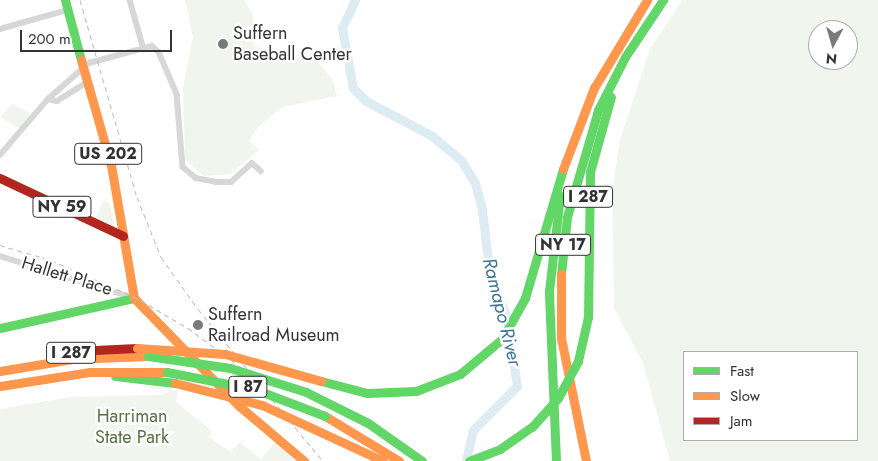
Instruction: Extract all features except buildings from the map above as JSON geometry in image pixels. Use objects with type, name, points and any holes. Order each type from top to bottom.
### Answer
[{"type":"main road","name":"US 202","points":[[64,0],[110,164],[134,298]]},
{"type":"main road","name":"I 287","points":[[3,370],[72,353],[137,348],[225,354],[367,393],[402,393],[443,383],[475,364],[502,339],[525,298],[565,165],[604,70],[647,0]]},
{"type":"main road","name":"I 287","points":[[469,461],[500,449],[532,427],[561,394],[578,361],[588,317],[592,158],[608,104],[636,40],[664,0]]},
{"type":"main road","name":"NY 17","points":[[586,461],[563,352],[563,245],[585,144],[605,94],[636,40]]},
{"type":"main road","name":"NY 17","points":[[556,461],[550,272],[565,165]]},
{"type":"main road","name":"NY 59","points":[[0,178],[123,236]]},
{"type":"main road","points":[[0,328],[134,298],[238,405],[304,461]]},
{"type":"main road","name":"I 87","points":[[3,370],[72,359],[148,356],[230,368],[306,392],[368,423],[422,461]]},
{"type":"main road","name":"I 87","points":[[0,386],[64,374],[167,372],[254,388],[325,416],[399,461]]},
{"type":"main road","name":"I 287","points":[[64,374],[175,383],[262,405],[383,461]]},
{"type":"street","points":[[130,0],[143,46]]},
{"type":"street","points":[[0,29],[67,10]]},
{"type":"street","points":[[0,155],[48,99],[89,64],[143,46],[159,52],[177,94],[183,167],[190,174],[231,182],[252,163],[261,171]]},
{"type":"street","points":[[48,99],[57,101],[86,78]]},
{"type":"street","name":"Hallett Place","points":[[0,256],[134,298]]},
{"type":"green space","points":[[185,0],[244,0],[253,14],[254,46],[289,57],[316,59],[333,81],[337,96],[283,107],[258,127],[249,141],[259,150],[231,174],[204,176],[185,160],[183,88],[193,37]]},
{"type":"green space","points":[[682,0],[878,0],[878,461],[670,461],[643,363],[614,308],[612,191],[620,140],[650,49]]},
{"type":"green space","points":[[12,104],[31,114],[19,128],[0,117]]},
{"type":"green space","points":[[103,201],[109,202],[115,226],[96,217]]},
{"type":"green space","name":"Harriman State Park","points":[[169,391],[178,391],[176,402],[212,431],[209,437],[231,452],[240,442],[261,459],[275,442],[295,461],[0,461],[0,409],[70,397],[162,395]]},
{"type":"waterway","name":"Ramapo River","points":[[355,0],[342,28],[353,88],[366,101],[432,136],[461,160],[475,183],[482,210],[490,277],[506,315],[517,386],[473,430],[466,461]]},
{"type":"railway","points":[[80,0],[137,197],[161,257],[198,309],[323,461]]},
{"type":"railway","points":[[0,245],[51,260],[133,296],[188,328],[242,368]]},
{"type":"traffic: fast","points":[[65,0],[81,60]]},
{"type":"traffic: fast","points":[[561,274],[567,217],[598,110],[625,57],[663,0]]},
{"type":"traffic: fast","points":[[578,361],[588,317],[590,172],[611,97]]},
{"type":"traffic: fast","points":[[321,381],[367,393],[416,391],[460,374],[502,339],[525,298],[563,169]]},
{"type":"traffic: fast","points":[[556,461],[549,291],[560,196]]},
{"type":"traffic: fast","points":[[0,328],[134,298]]},
{"type":"traffic: fast","points":[[148,356],[230,368],[306,392]]},
{"type":"traffic: fast","points":[[469,461],[500,449],[532,427],[558,398],[578,361]]},
{"type":"traffic: fast","points":[[167,372],[254,389],[325,416]]},
{"type":"traffic: fast","points":[[115,376],[175,383]]},
{"type":"traffic: fast","points":[[306,392],[368,423],[422,461]]},
{"type":"traffic: slow","points":[[563,169],[594,88],[647,0]]},
{"type":"traffic: slow","points":[[81,60],[85,74]]},
{"type":"traffic: slow","points":[[85,74],[111,165],[134,298],[238,405],[304,461]]},
{"type":"traffic: slow","points":[[561,274],[561,338],[586,461]]},
{"type":"traffic: slow","points":[[137,348],[225,354],[321,381]]},
{"type":"traffic: slow","points":[[0,371],[72,359],[148,356]]},
{"type":"traffic: slow","points":[[0,386],[89,372],[167,372]]},
{"type":"traffic: slow","points":[[175,383],[262,405],[383,461]]},
{"type":"traffic: slow","points":[[325,416],[399,461]]},
{"type":"traffic: jam","points":[[0,178],[123,236]]},
{"type":"traffic: jam","points":[[95,350],[137,348]]},
{"type":"place","name":"Suffern Baseball Center","points":[[223,44]]},
{"type":"place","name":"Suffern Railroad Museum","points":[[198,325]]}]
